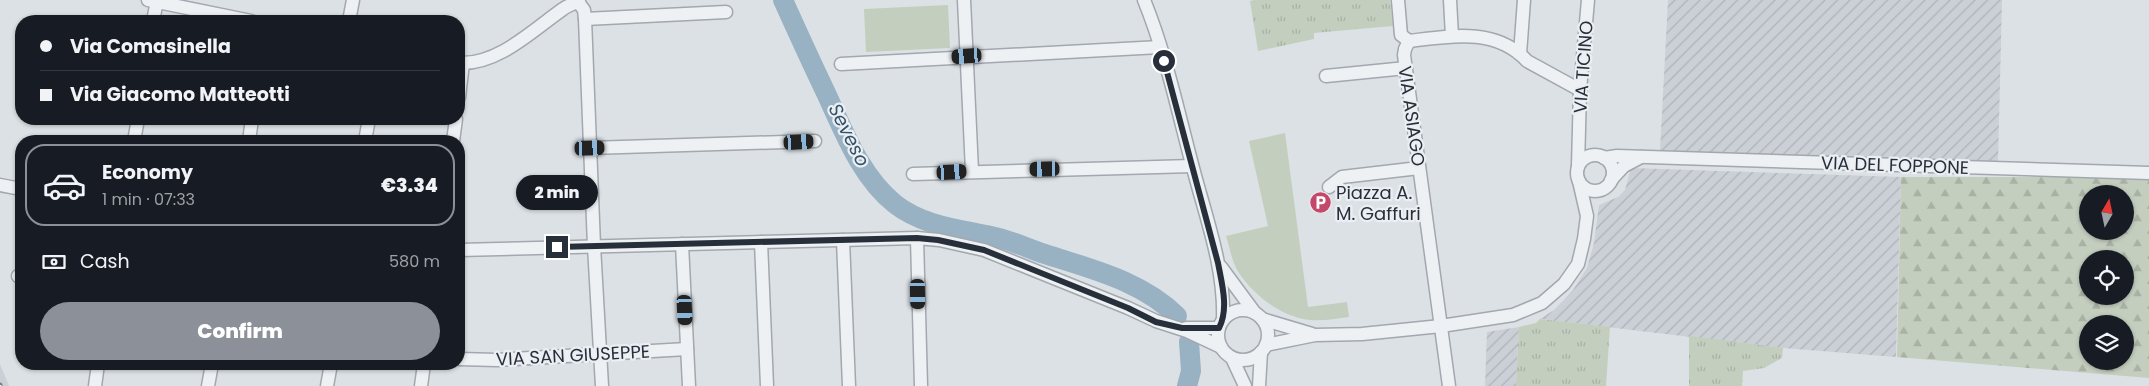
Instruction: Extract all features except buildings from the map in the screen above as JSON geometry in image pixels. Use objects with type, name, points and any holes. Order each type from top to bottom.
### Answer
[{"type":"street","points":[[350,15],[353,0]]},
{"type":"street","points":[[964,0],[972,171]]},
{"type":"street","points":[[1144,0],[1160,47],[1218,263],[1224,297],[1218,338],[1221,347]]},
{"type":"street","name":"VIA ASIAGO","points":[[1398,0],[1402,35],[1409,41],[1405,49],[1406,68],[1449,386]]},
{"type":"street","points":[[1450,0],[1452,36]]},
{"type":"street","points":[[1520,54],[1524,0]]},
{"type":"street","name":"VIA TICINO","points":[[1578,166],[1580,90],[1588,0]]},
{"type":"street","points":[[154,15],[153,1],[222,15]]},
{"type":"street","points":[[465,63],[477,62],[508,48],[567,6],[579,1],[584,10],[602,386]]},
{"type":"street","points":[[585,19],[726,12]]},
{"type":"street","points":[[1409,41],[1452,36],[1486,37],[1500,41],[1527,61],[1580,90]]},
{"type":"street","points":[[841,64],[1160,47]]},
{"type":"street","points":[[1326,76],[1406,68]]},
{"type":"street","name":"VIA TICINO","points":[[1578,134],[1586,145],[1601,157]]},
{"type":"street","points":[[590,148],[815,141]]},
{"type":"street","points":[[1232,358],[1238,360],[1251,359],[1264,349],[1315,335],[1362,334],[1441,326],[1513,315],[1542,303],[1564,284],[1578,264],[1584,239],[1586,216],[1578,166],[1584,158],[1601,157],[1611,165],[1611,180]]},
{"type":"street","name":"VIA DEL FOPPONE","points":[[1601,157],[2149,173]]},
{"type":"street","points":[[1586,216],[1601,190],[1624,166],[1641,157]]},
{"type":"street","points":[[913,174],[1192,166]]},
{"type":"street","points":[[1329,187],[1342,177],[1419,168]]},
{"type":"street","points":[[1579,181],[1586,188],[1601,190]]},
{"type":"street","points":[[0,185],[15,188]]},
{"type":"street","points":[[465,250],[917,238],[938,240],[984,250],[1172,326],[1196,332],[1221,347],[1232,358],[1245,386]]},
{"type":"street","points":[[917,238],[921,386]]},
{"type":"street","points":[[843,240],[849,386]]},
{"type":"street","points":[[761,242],[766,386]]},
{"type":"street","points":[[682,244],[689,386]]},
{"type":"street","points":[[1218,263],[1266,327],[1268,336],[1264,349],[1259,386]]},
{"type":"street","points":[[1196,332],[1221,324],[1236,312],[1249,311],[1258,316],[1315,335]]},
{"type":"street","name":"VIA SAN GIUSEPPE","points":[[465,359],[497,360],[687,349]]},
{"type":"street","points":[[95,386],[97,370]]},
{"type":"street","points":[[208,386],[211,370]]},
{"type":"street","points":[[328,386],[330,370]]},
{"type":"street","points":[[421,386],[423,370]]},
{"type":"shaded area","points":[[1668,0],[2002,0],[1998,163],[1660,151]]},
{"type":"shaded area","points":[[1631,168],[1901,177],[1896,357],[1783,348],[1540,319],[1554,310],[1563,301],[1573,290],[1587,268],[1594,243],[1599,205],[1618,197],[1625,190]]},
{"type":"shaded area","points":[[1519,327],[1516,386],[1485,386],[1487,332]]},
{"type":"shaded area","points":[[0,364],[9,386],[0,386]]},
{"type":"green space","points":[[1390,0],[1393,26],[1314,33],[1314,39],[1258,51],[1250,1]]},
{"type":"green space","points":[[948,5],[950,48],[866,52],[864,9]]},
{"type":"green space","points":[[1285,133],[1308,307],[1347,302],[1349,317],[1309,320],[1293,316],[1275,308],[1259,296],[1245,281],[1233,260],[1226,236],[1268,226],[1249,141]]},
{"type":"green space","points":[[1901,177],[2063,177],[2149,180],[2149,378],[1897,357]]},
{"type":"green space","points":[[1540,319],[1610,327],[1606,386],[1516,386],[1519,327],[1536,323]]},
{"type":"green space","points":[[1689,336],[1783,348],[1782,358],[1764,368],[1743,371],[1742,386],[1689,386]]},
{"type":"waterway","name":"Seveso","points":[[783,0],[854,153],[872,181],[895,204],[929,222],[1005,240],[1098,271],[1148,294],[1177,316]]},
{"type":"waterway","name":"Seveso","points":[[1187,386],[1191,371],[1189,342]]},
{"type":"place","name":"Piazza A. M. Gaffuri","points":[[1320,202]]},
{"type":"route","points":[[557,247],[917,238],[938,240],[984,250],[1128,308],[1156,322],[1182,328],[1219,328],[1223,320],[1224,297],[1218,263],[1164,61]]}]
